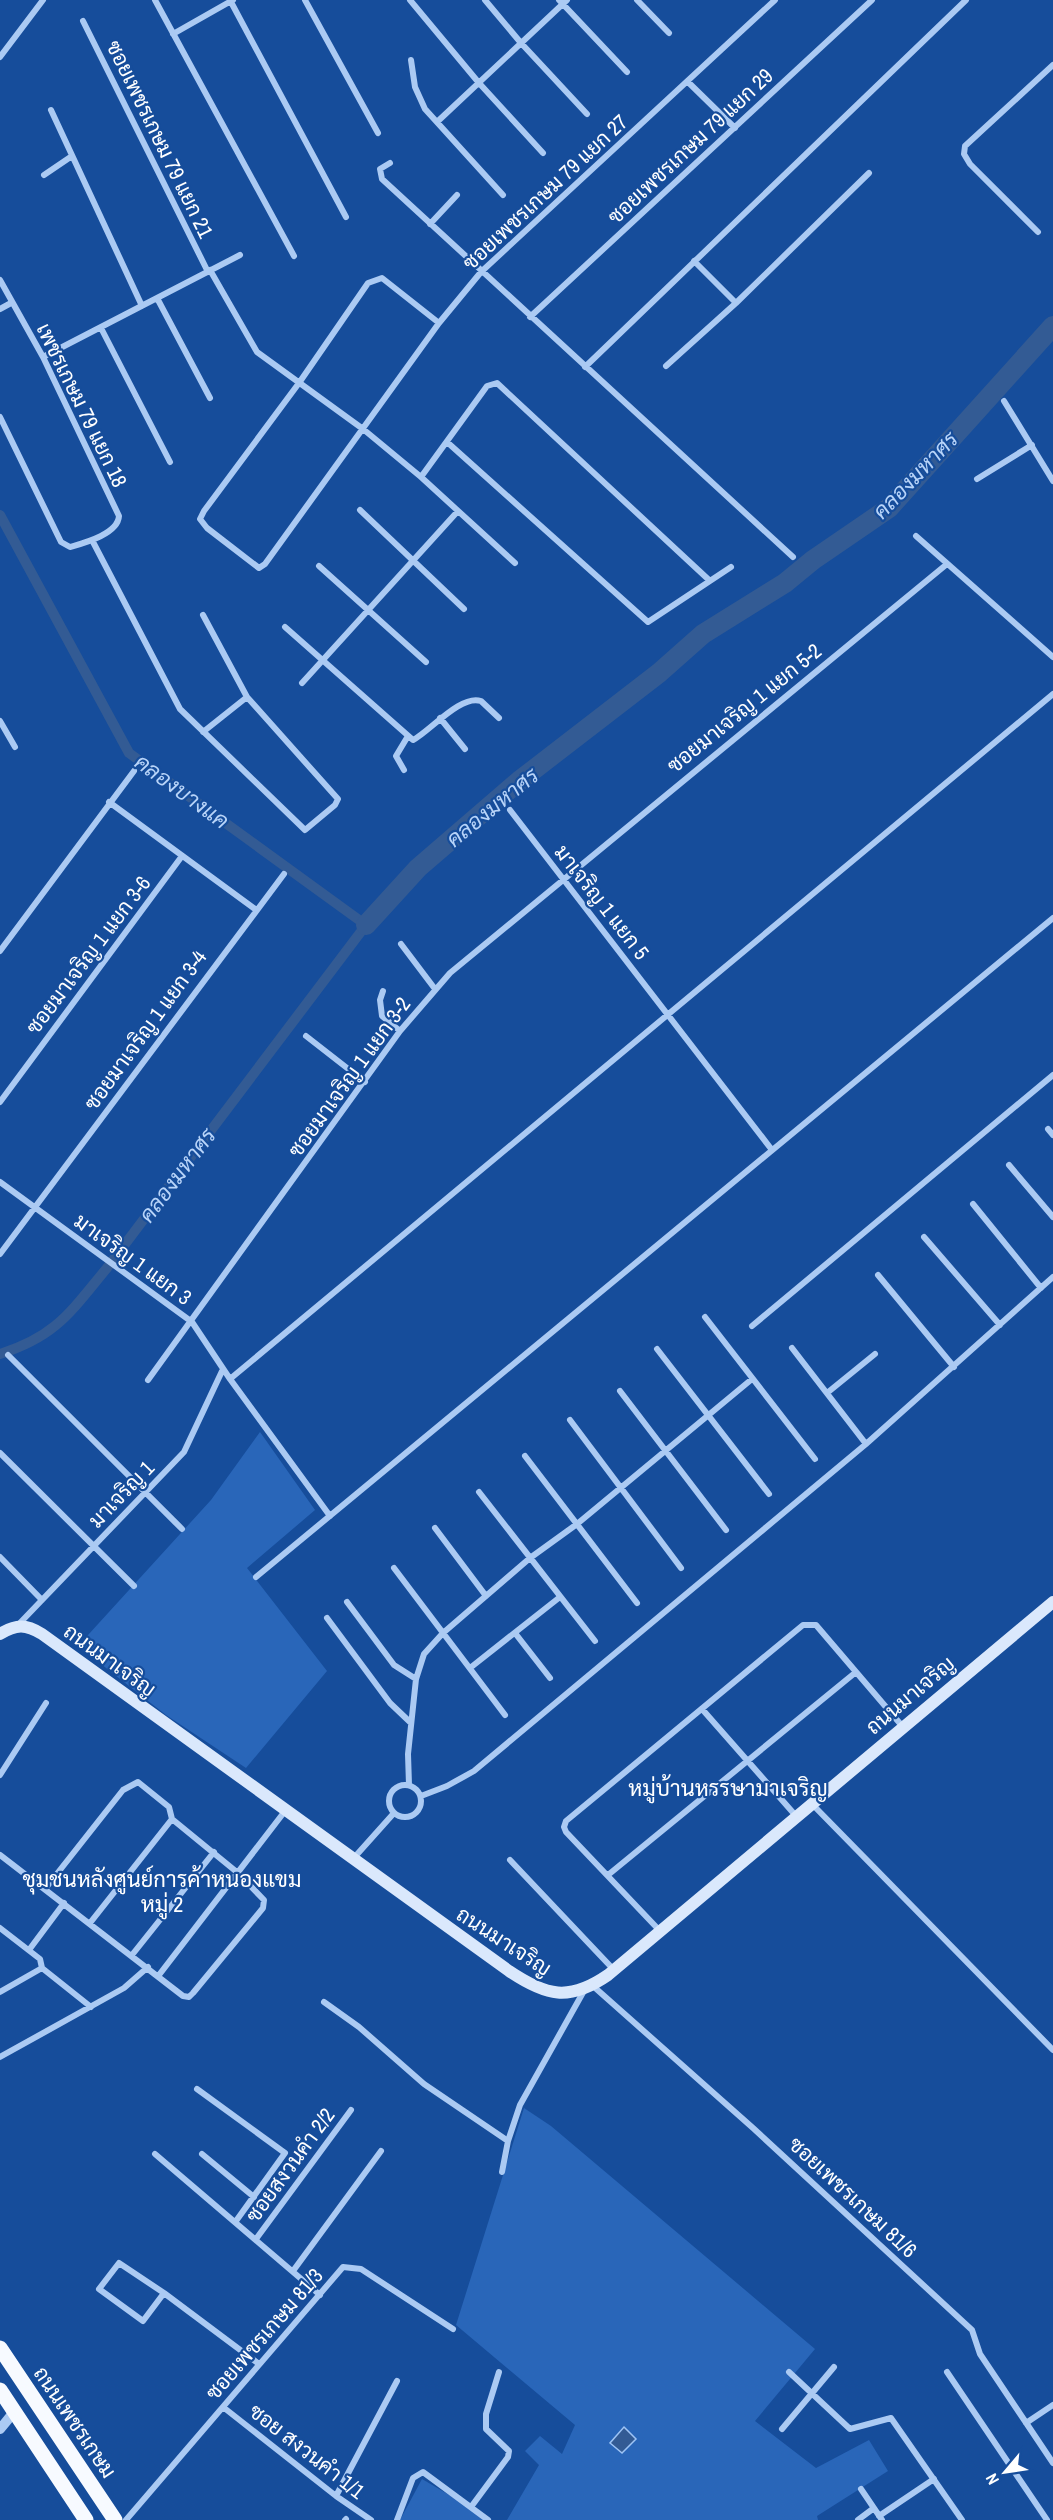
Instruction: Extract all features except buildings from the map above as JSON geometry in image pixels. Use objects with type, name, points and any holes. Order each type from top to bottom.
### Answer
[{"type":"main road","name":"ถนนมาเจริญ","points":[[18,1625],[30,1627],[42,1634],[352,1860],[531,1986],[546,1992],[562,1994],[589,1987],[614,1970],[1053,1602]]},
{"type":"main road","points":[[0,1634],[18,1625]]},
{"type":"main road","name":"ถนนเพชรเกษม","points":[[0,2348],[115,2520]]},
{"type":"main road","points":[[0,2390],[86,2520]]},
{"type":"street","points":[[0,57],[43,0]]},
{"type":"street","points":[[155,0],[294,256]]},
{"type":"street","points":[[305,0],[378,133]]},
{"type":"street","points":[[410,0],[479,83],[543,153]]},
{"type":"street","points":[[485,0],[521,43],[587,114]]},
{"type":"street","points":[[637,0],[669,33]]},
{"type":"street","name":"ซอยเพชรเกษม 79 แยก 27","points":[[299,383],[200,519],[207,528],[259,568],[440,323],[481,272],[775,0]]},
{"type":"street","name":"ซอยเพชรเกษม 79 แยก 29","points":[[530,317],[872,0]]},
{"type":"street","points":[[585,367],[966,0]]},
{"type":"street","points":[[173,33],[232,1],[346,218]]},
{"type":"street","points":[[437,122],[563,1],[627,72]]},
{"type":"street","name":"ซอยเพชรเกษม 79 แยก 21","points":[[83,21],[209,271],[257,352],[363,429],[421,477],[514,563]]},
{"type":"street","points":[[411,60],[419,98],[437,122],[503,195]]},
{"type":"street","points":[[1038,232],[970,164],[964,154],[965,146],[1053,64]]},
{"type":"street","points":[[687,82],[735,128]]},
{"type":"street","points":[[51,111],[142,306]]},
{"type":"street","points":[[44,175],[72,156]]},
{"type":"street","points":[[390,163],[380,169],[382,179],[793,557]]},
{"type":"street","points":[[666,366],[736,303],[869,172]]},
{"type":"street","points":[[430,224],[457,195]]},
{"type":"street","points":[[43,357],[240,255]]},
{"type":"street","points":[[694,261],[736,303]]},
{"type":"street","points":[[299,383],[368,283],[376,278],[382,278],[440,323]]},
{"type":"street","name":"เพชรเกษม 79 แยก 18","points":[[0,280],[43,357],[119,516],[118,522],[92,540]]},
{"type":"street","points":[[158,298],[210,398]]},
{"type":"street","points":[[0,309],[11,303]]},
{"type":"street","points":[[101,328],[170,462]]},
{"type":"street","points":[[421,477],[487,386],[497,383],[709,580]]},
{"type":"street","points":[[1004,401],[1053,481]]},
{"type":"street","points":[[0,417],[65,545],[69,547],[92,540],[180,709],[305,830],[312,826],[338,799],[248,697],[203,615]]},
{"type":"street","points":[[447,442],[645,620],[656,620],[709,580],[731,567]]},
{"type":"street","points":[[977,479],[1032,446]]},
{"type":"street","points":[[360,510],[464,609]]},
{"type":"street","points":[[302,683],[458,511]]},
{"type":"street","points":[[916,536],[1053,657]]},
{"type":"street","name":"ซอยมาเจริญ 1 แยก 5-2","points":[[563,878],[947,564]]},
{"type":"street","points":[[319,566],[426,662]]},
{"type":"street","points":[[285,627],[408,736],[416,739],[440,718],[464,703],[477,699],[499,717]]},
{"type":"street","points":[[230,1379],[1053,694]]},
{"type":"street","points":[[203,732],[248,697]]},
{"type":"street","points":[[440,718],[465,749]]},
{"type":"street","points":[[0,721],[15,747]]},
{"type":"street","points":[[404,770],[396,756],[408,736]]},
{"type":"street","points":[[0,951],[134,771]]},
{"type":"street","points":[[109,802],[255,909]]},
{"type":"street","name":"มาเจริญ 1 แยก 5","points":[[510,810],[772,1150]]},
{"type":"street","name":"ซอยมาเจริญ 1 แยก 3-6","points":[[0,1102],[182,856]]},
{"type":"street","name":"ซอยมาเจริญ 1 แยก 3-4","points":[[0,1254],[255,909],[284,874]]},
{"type":"street","name":"ซอยมาเจริญ 1 แยก 3-2","points":[[148,1380],[192,1323],[400,1031],[435,988],[563,878]]},
{"type":"street","points":[[256,1577],[1053,918]]},
{"type":"street","points":[[401,944],[435,988]]},
{"type":"street","points":[[383,991],[380,1000],[382,1016],[400,1031]]},
{"type":"street","points":[[306,1036],[365,1082]]},
{"type":"street","points":[[752,1326],[1053,1075]]},
{"type":"street","points":[[1009,1165],[1053,1217]]},
{"type":"street","name":"มาเจริญ 1 แยก 3","points":[[0,1182],[192,1323],[330,1516]]},
{"type":"street","points":[[973,1204],[1041,1288]]},
{"type":"street","points":[[924,1237],[1000,1325]]},
{"type":"street","points":[[878,1275],[954,1367]]},
{"type":"street","points":[[421,1796],[474,1771],[866,1444],[1053,1277]]},
{"type":"street","points":[[705,1317],[815,1459]]},
{"type":"street","points":[[792,1348],[866,1444]]},
{"type":"street","points":[[657,1349],[769,1494]]},
{"type":"street","points":[[827,1393],[875,1354]]},
{"type":"street","points":[[8,1355],[144,1494],[182,1529]]},
{"type":"street","name":"มาเจริญ 1","points":[[18,1625],[184,1452],[223,1369]]},
{"type":"street","points":[[409,1785],[411,1723],[416,1678],[424,1654],[443,1633],[530,1558],[578,1524],[706,1414],[752,1379]]},
{"type":"street","points":[[620,1391],[726,1530]]},
{"type":"street","points":[[570,1420],[619,1489],[681,1568]]},
{"type":"street","points":[[0,1452],[134,1586]]},
{"type":"street","points":[[525,1456],[636,1603]]},
{"type":"street","points":[[479,1492],[595,1641]]},
{"type":"street","points":[[435,1528],[486,1596]]},
{"type":"street","points":[[0,1557],[42,1600]]},
{"type":"street","points":[[394,1568],[505,1715]]},
{"type":"street","points":[[470,1668],[560,1597]]},
{"type":"street","points":[[347,1602],[394,1665],[416,1678]]},
{"type":"street","points":[[327,1618],[390,1703],[411,1723]]},
{"type":"street","points":[[660,1931],[566,1832],[564,1827],[566,1821],[797,1630],[810,1623],[816,1625],[903,1727]]},
{"type":"street","points":[[515,1633],[550,1678]]},
{"type":"street","points":[[608,1875],[856,1672]]},
{"type":"street","points":[[0,1775],[46,1703]]},
{"type":"street","points":[[702,1709],[796,1816]]},
{"type":"street","points":[[0,1855],[132,1955],[159,1975],[183,1996],[189,1997],[263,1908],[264,1900],[238,1873],[172,1819],[169,1807],[143,1784],[133,1783],[123,1790],[45,1889]]},
{"type":"street","points":[[409,1785],[421,1796],[421,1807],[414,1815],[404,1818],[394,1813],[389,1804],[391,1794],[398,1786],[409,1785]]},
{"type":"street","points":[[811,1803],[1053,2050]]},
{"type":"street","points":[[159,1975],[285,1811]]},
{"type":"street","points":[[352,1860],[394,1813]]},
{"type":"street","points":[[90,1923],[172,1819]]},
{"type":"street","points":[[132,1955],[214,1852]]},
{"type":"street","points":[[510,1860],[614,1970]]},
{"type":"street","points":[[29,1950],[64,1903]]},
{"type":"street","points":[[0,1928],[40,1959],[42,1968],[91,2007]]},
{"type":"street","points":[[0,2057],[124,1988],[148,1967]]},
{"type":"street","points":[[0,1992],[42,1968]]},
{"type":"street","points":[[502,2172],[508,2140],[520,2105],[589,1987]]},
{"type":"street","name":"ซอยเพชรเกษม 81/6","points":[[589,1987],[753,2128],[972,2330],[980,2354],[1053,2463]]},
{"type":"street","points":[[324,2002],[360,2027],[424,2084],[508,2140]]},
{"type":"street","points":[[197,2089],[285,2153],[236,2221]]},
{"type":"street","name":"ซอยสงวนคำ 2/2","points":[[256,2239],[351,2110]]},
{"type":"street","points":[[293,2271],[381,2151]]},
{"type":"street","points":[[155,2154],[320,2295]]},
{"type":"street","points":[[202,2154],[255,2197]]},
{"type":"street","points":[[164,2293],[143,2321],[99,2289],[119,2263],[164,2293],[259,2364]]},
{"type":"street","name":"ซอยเพชรเกษม 81/3","points":[[126,2520],[343,2267],[361,2269],[453,2329]]},
{"type":"street","points":[[782,2429],[834,2367]]},
{"type":"street","points":[[471,2507],[508,2457],[509,2451],[486,2429],[486,2414],[499,2372]]},
{"type":"street","points":[[789,2372],[850,2429],[891,2418],[962,2520]]},
{"type":"street","points":[[947,2372],[1047,2520]]},
{"type":"street","points":[[336,2496],[397,2381]]},
{"type":"street","points":[[1026,2423],[1053,2405]]},
{"type":"street","name":"ซอย สงวนคำ 1/1","points":[[223,2407],[336,2496],[371,2520]]},
{"type":"street","points":[[0,2429],[14,2412]]},
{"type":"street","points":[[397,2520],[413,2478],[423,2472],[488,2520]]},
{"type":"street","points":[[861,2489],[880,2518],[934,2479]]},
{"type":"street","points":[[858,2520],[874,2508]]},
{"type":"shaded area","points":[[260,1432],[315,1510],[247,1568],[327,1671],[246,1768],[166,1715],[78,1646],[211,1500]]},
{"type":"shaded area","points":[[524,2108],[551,2126],[815,2349],[755,2421],[816,2468],[869,2440],[888,2471],[817,2516],[818,2520],[507,2520],[539,2465],[525,2451],[540,2436],[562,2454],[575,2425],[456,2325]]},
{"type":"shaded area","points":[[624,2427],[636,2439],[622,2453],[610,2443]]},
{"type":"shaded area","points":[[422,2479],[492,2520],[400,2520]]},
{"type":"waterway","name":"คลองมหาศร","points":[[366,925],[418,868],[519,781],[659,673],[703,634],[785,583],[813,560],[889,508],[1053,326]]},
{"type":"waterway","name":"คลองมหาศร","points":[[0,515],[129,753],[366,925],[83,1297],[61,1320],[36,1339],[0,1354]]},
{"type":"district","name":"หมู่บ้านหรรษามาเจริญ","points":[[728,1788]]},
{"type":"district","name":"ชุมชนหลังศูนย์การค้าหนองแขม หมู่ 2","points":[[162,1892]]},
{"type":"water label","name":"คลองบางแค","points":[[182,791]]}]
